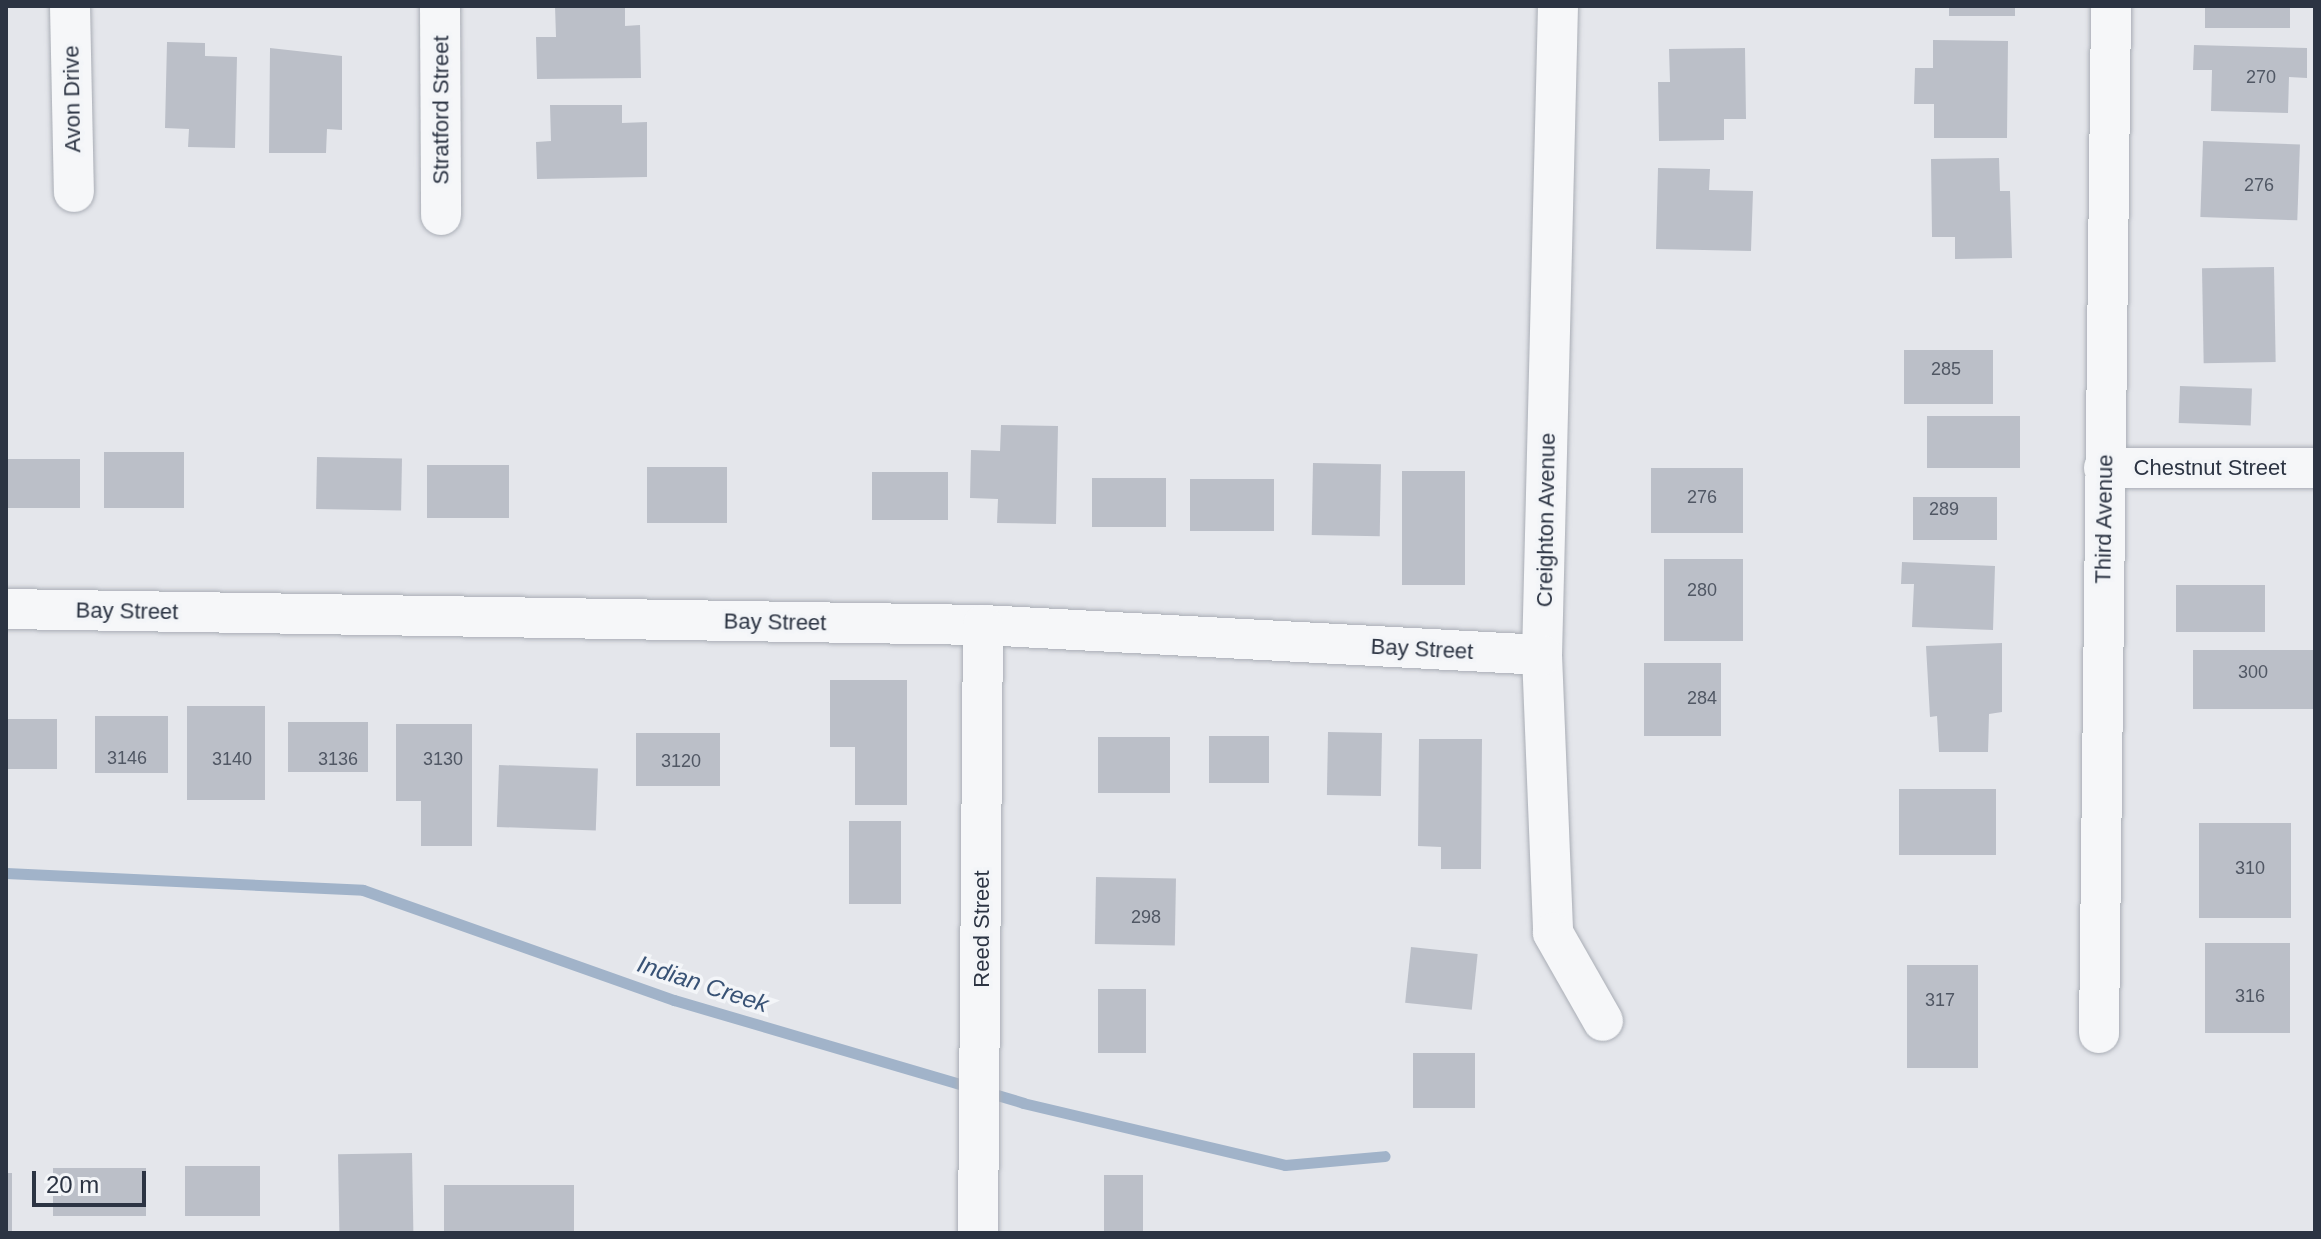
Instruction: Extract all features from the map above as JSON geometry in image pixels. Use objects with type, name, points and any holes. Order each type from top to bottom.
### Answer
[{"type":"street","name":"Avon Drive","points":[[70,6],[74,192]]},
{"type":"street","name":"Stratford Street","points":[[440,6],[441,215]]},
{"type":"street","name":"Creighton Avenue","points":[[1558,6],[1542,655],[1553,933],[1603,1021]]},
{"type":"street","name":"Third Avenue","points":[[2099,1033],[2111,6]]},
{"type":"street","name":"Chestnut Street","points":[[2104,468],[2315,468]]},
{"type":"street","name":"Bay Street","points":[[6,609],[983,625],[1542,655]]},
{"type":"street","name":"Reed Street","points":[[978,1233],[983,625]]},
{"type":"building","points":[[555,6],[625,6],[625,26],[640,25],[641,78],[537,79],[536,37],[556,37]]},
{"type":"building","points":[[1949,6],[2015,6],[2015,16],[1949,16]]},
{"type":"building","points":[[2205,6],[2290,6],[2290,28],[2205,28]]},
{"type":"building","points":[[1933,40],[2008,41],[2007,138],[1934,138],[1934,104],[1914,104],[1915,68],[1933,68]]},
{"type":"building","points":[[167,42],[205,43],[205,56],[237,57],[235,148],[188,147],[189,129],[165,128]]},
{"type":"building","points":[[2194,45],[2307,48],[2307,78],[2289,77],[2288,113],[2211,111],[2212,70],[2193,70]]},
{"type":"building","points":[[270,48],[342,56],[342,130],[327,129],[326,153],[269,153]]},
{"type":"building","points":[[1745,48],[1746,119],[1724,119],[1724,140],[1659,141],[1658,82],[1670,82],[1669,49]]},
{"type":"building","points":[[550,105],[622,105],[622,123],[647,122],[647,177],[537,179],[536,142],[551,141]]},
{"type":"building","points":[[2203,141],[2300,144],[2297,220],[2200,217]]},
{"type":"building","points":[[1999,158],[2000,191],[2010,191],[2012,258],[1955,259],[1955,237],[1932,237],[1931,159]]},
{"type":"building","points":[[1658,168],[1710,169],[1709,190],[1753,191],[1751,251],[1656,249]]},
{"type":"building","points":[[2274,267],[2276,362],[2204,363],[2202,268]]},
{"type":"building","points":[[1904,350],[1993,350],[1993,404],[1904,404]]},
{"type":"building","points":[[2180,386],[2252,389],[2251,425],[2179,423]]},
{"type":"building","points":[[1927,416],[2020,416],[2020,468],[1927,468]]},
{"type":"building","points":[[1001,425],[1058,426],[1056,524],[997,523],[998,499],[970,498],[971,450],[1000,451]]},
{"type":"building","points":[[104,452],[184,452],[184,508],[104,508]]},
{"type":"building","points":[[317,457],[402,458],[401,510],[316,509]]},
{"type":"building","points":[[8,459],[80,459],[80,508],[8,508]]},
{"type":"building","points":[[1313,463],[1381,464],[1380,536],[1312,535]]},
{"type":"building","points":[[427,465],[509,465],[509,518],[427,518]]},
{"type":"building","points":[[647,467],[727,467],[727,523],[647,523]]},
{"type":"building","points":[[1651,468],[1743,468],[1743,533],[1651,533]]},
{"type":"building","points":[[1402,471],[1465,471],[1465,585],[1402,585]]},
{"type":"building","points":[[872,472],[948,472],[948,520],[872,520]]},
{"type":"building","points":[[1092,478],[1166,478],[1166,527],[1092,527]]},
{"type":"building","points":[[1190,479],[1274,479],[1274,531],[1190,531]]},
{"type":"building","points":[[1913,497],[1997,497],[1997,540],[1913,540]]},
{"type":"building","points":[[1664,559],[1743,559],[1743,641],[1664,641]]},
{"type":"building","points":[[1902,562],[1995,566],[1993,630],[1912,627],[1914,584],[1901,584]]},
{"type":"building","points":[[2176,585],[2265,585],[2265,632],[2176,632]]},
{"type":"building","points":[[2002,643],[2002,712],[1989,714],[1988,752],[1939,752],[1937,716],[1930,717],[1926,646]]},
{"type":"building","points":[[2193,650],[2315,650],[2315,709],[2193,709]]},
{"type":"building","points":[[1644,663],[1721,663],[1721,736],[1644,736]]},
{"type":"building","points":[[830,680],[907,680],[907,805],[855,805],[855,747],[830,747]]},
{"type":"building","points":[[187,706],[265,706],[265,800],[187,800]]},
{"type":"building","points":[[95,716],[168,716],[168,773],[95,773]]},
{"type":"building","points":[[6,719],[57,719],[57,769],[6,769]]},
{"type":"building","points":[[288,722],[368,722],[368,772],[288,772]]},
{"type":"building","points":[[396,724],[472,724],[472,846],[421,846],[421,801],[396,801]]},
{"type":"building","points":[[1328,732],[1382,733],[1381,796],[1327,795]]},
{"type":"building","points":[[636,733],[720,733],[720,786],[636,786]]},
{"type":"building","points":[[1209,736],[1269,736],[1269,783],[1209,783]]},
{"type":"building","points":[[1098,737],[1170,737],[1170,793],[1098,793]]},
{"type":"building","points":[[1419,739],[1482,739],[1481,869],[1441,869],[1441,847],[1418,846]]},
{"type":"building","points":[[499,765],[598,768],[596,830],[497,827]]},
{"type":"building","points":[[1899,789],[1996,789],[1996,855],[1899,855]]},
{"type":"building","points":[[849,821],[901,821],[901,904],[849,904]]},
{"type":"building","points":[[2199,823],[2291,823],[2291,918],[2199,918]]},
{"type":"building","points":[[1096,877],[1176,878],[1175,945],[1095,944]]},
{"type":"building","points":[[2205,943],[2290,943],[2290,1033],[2205,1033]]},
{"type":"building","points":[[1411,947],[1478,954],[1472,1010],[1405,1003]]},
{"type":"building","points":[[1907,965],[1978,965],[1978,1068],[1907,1068]]},
{"type":"building","points":[[1098,989],[1146,989],[1146,1053],[1098,1053]]},
{"type":"building","points":[[1413,1053],[1475,1053],[1475,1108],[1413,1108]]},
{"type":"building","points":[[412,1153],[413,1233],[339,1233],[338,1154]]},
{"type":"building","points":[[185,1166],[260,1166],[260,1216],[185,1216]]},
{"type":"building","points":[[53,1168],[146,1168],[146,1216],[53,1216]]},
{"type":"building","points":[[6,1173],[12,1173],[12,1233],[6,1233]]},
{"type":"building","points":[[1104,1175],[1143,1175],[1143,1233],[1104,1233]]},
{"type":"building","points":[[444,1185],[574,1185],[574,1233],[444,1233]]},
{"type":"waterway","name":"Indian Creek","points":[[6,873],[363,890],[674,1000],[1023,1103],[1285,1165],[1385,1156]]}]
